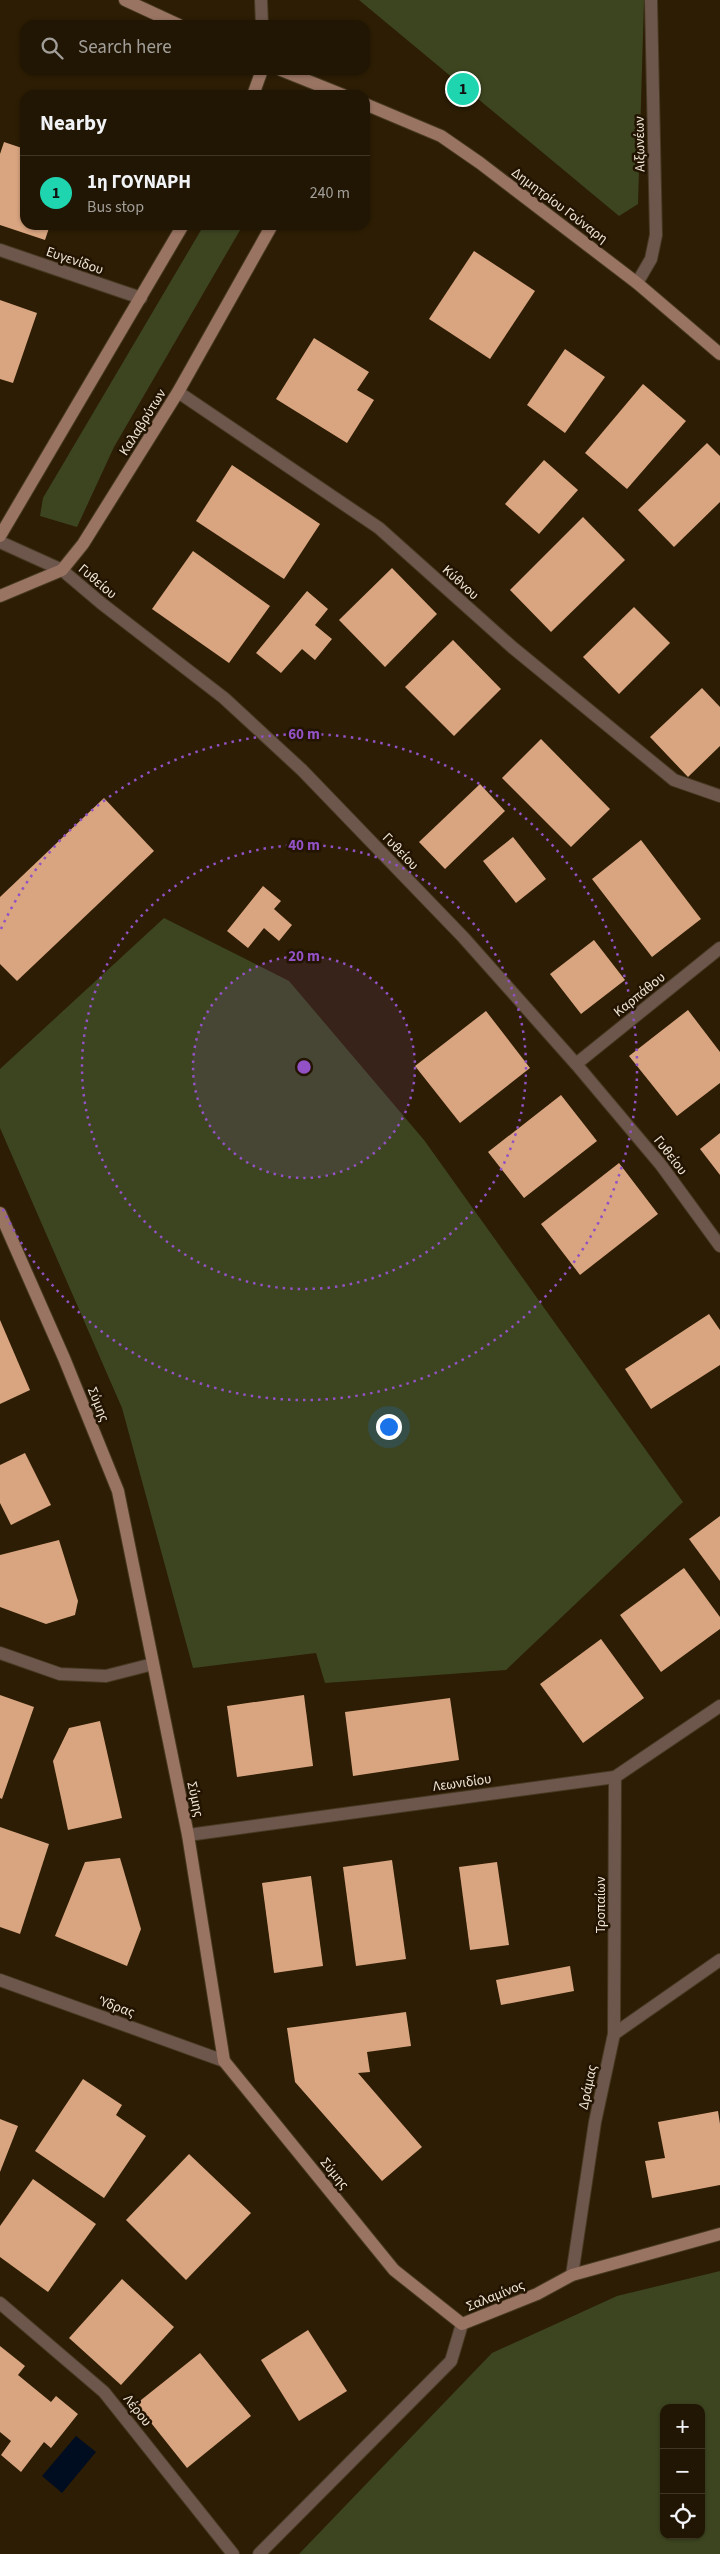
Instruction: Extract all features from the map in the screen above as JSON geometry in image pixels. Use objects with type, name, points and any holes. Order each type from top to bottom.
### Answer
[{"type":"street","points":[[125,0],[168,20]]},
{"type":"street","points":[[261,0],[262,20]]},
{"type":"street","name":"Αιξωνέων","points":[[637,283],[651,259],[656,235],[651,0]]},
{"type":"street","points":[[255,90],[260,75]]},
{"type":"street","points":[[293,75],[331,90]]},
{"type":"street","name":"Δημητρίου Γούναρη","points":[[371,106],[441,136],[480,163],[637,283],[720,354]]},
{"type":"street","points":[[0,536],[179,230]]},
{"type":"street","name":"Καλαβρύτων","points":[[0,596],[62,570],[84,544],[178,392],[269,230]]},
{"type":"street","name":"Ευγενίδου","points":[[0,250],[141,298]]},
{"type":"street","name":"Κύθνου","points":[[178,392],[379,528],[512,647],[674,780],[720,796]]},
{"type":"street","name":"Γυθείου","points":[[0,542],[62,570],[101,603],[224,698],[302,770],[462,937],[576,1064],[661,1165],[720,1246]]},
{"type":"street","name":"Καρπάθου","points":[[576,1064],[720,948]]},
{"type":"street","name":"Σύμης","points":[[0,1213],[64,1358],[118,1491],[188,1835],[224,2061],[394,2270],[462,2324]]},
{"type":"street","points":[[0,1653],[60,1674],[106,1676],[153,1664]]},
{"type":"street","name":"Λεωνιδίου","points":[[188,1835],[616,1777],[720,1706]]},
{"type":"street","name":"Τροπαίων","points":[[614,2034],[616,1777]]},
{"type":"street","points":[[614,2034],[720,1960]]},
{"type":"street","name":"Ύδρας","points":[[0,1980],[224,2061]]},
{"type":"street","name":"Δράμας","points":[[572,2275],[595,2122],[614,2034]]},
{"type":"street","name":"Σαλαμίνος","points":[[259,2554],[451,2361],[462,2324],[537,2294],[572,2275],[720,2234]]},
{"type":"street","name":"Λέρου","points":[[0,2303],[104,2392],[233,2554]]},
{"type":"green space","points":[[359,0],[644,0],[638,204],[619,216]]},
{"type":"green space","points":[[201,230],[240,230],[114,447],[77,527],[40,516],[43,498]]},
{"type":"green space","points":[[164,918],[289,981],[424,1140],[683,1502],[506,1670],[325,1683],[316,1653],[193,1668],[122,1408],[0,1128],[0,1069]]},
{"type":"green space","points":[[720,2271],[720,2554],[299,2554],[492,2353],[617,2296]]},
{"type":"water","points":[[76,2436],[96,2452],[62,2493],[42,2476]]},
{"type":"building","points":[[4,142],[20,147],[20,230],[48,230],[45,240],[0,225],[0,154]]},
{"type":"building","points":[[474,251],[535,291],[490,359],[429,319]]},
{"type":"building","points":[[0,300],[37,313],[13,383],[0,379]]},
{"type":"building","points":[[314,338],[369,372],[357,390],[374,400],[347,443],[276,399]]},
{"type":"building","points":[[565,349],[605,377],[565,433],[527,405]]},
{"type":"building","points":[[643,384],[686,421],[627,489],[585,453]]},
{"type":"building","points":[[707,443],[720,456],[720,502],[674,547],[638,510]]},
{"type":"building","points":[[544,460],[578,490],[539,534],[505,504]]},
{"type":"building","points":[[232,465],[320,524],[284,579],[196,521]]},
{"type":"building","points":[[583,517],[625,560],[551,632],[510,590]]},
{"type":"building","points":[[193,551],[270,606],[229,663],[152,609]]},
{"type":"building","points":[[392,568],[437,614],[385,667],[339,620]]},
{"type":"building","points":[[307,591],[328,609],[315,625],[332,639],[315,660],[302,649],[281,673],[256,653]]},
{"type":"building","points":[[634,607],[670,643],[619,694],[583,657]]},
{"type":"building","points":[[453,640],[501,689],[454,736],[405,687]]},
{"type":"building","points":[[702,688],[720,707],[720,746],[688,777],[650,737]]},
{"type":"building","points":[[541,739],[610,809],[571,847],[502,778]]},
{"type":"building","points":[[480,784],[505,811],[445,869],[419,842]]},
{"type":"building","points":[[104,798],[154,851],[17,981],[0,964],[0,897]]},
{"type":"building","points":[[513,837],[546,879],[516,903],[483,861]]},
{"type":"building","points":[[641,840],[701,919],[652,957],[592,879]]},
{"type":"building","points":[[263,886],[281,901],[274,909],[292,925],[279,941],[264,928],[248,948],[227,931]]},
{"type":"building","points":[[594,940],[625,980],[581,1014],[550,974]]},
{"type":"building","points":[[688,1010],[720,1052],[720,1083],[677,1116],[629,1056]]},
{"type":"building","points":[[486,1011],[530,1068],[460,1123],[415,1066]]},
{"type":"building","points":[[561,1095],[597,1141],[524,1198],[488,1152]]},
{"type":"building","points":[[720,1133],[720,1175],[700,1149]]},
{"type":"building","points":[[619,1163],[658,1214],[580,1275],[541,1224]]},
{"type":"building","points":[[709,1314],[720,1330],[720,1365],[651,1409],[625,1369]]},
{"type":"building","points":[[0,1320],[30,1390],[0,1404]]},
{"type":"building","points":[[25,1453],[51,1505],[11,1525],[0,1503],[0,1465]]},
{"type":"building","points":[[720,1516],[720,1581],[689,1539]]},
{"type":"building","points":[[59,1540],[78,1601],[75,1615],[46,1624],[0,1607],[0,1555]]},
{"type":"building","points":[[684,1568],[720,1617],[720,1629],[661,1672],[620,1615]]},
{"type":"building","points":[[601,1639],[644,1698],[583,1743],[540,1684]]},
{"type":"building","points":[[0,1695],[34,1707],[2,1799],[0,1798]]},
{"type":"building","points":[[304,1695],[313,1766],[237,1777],[227,1706]]},
{"type":"building","points":[[450,1698],[459,1760],[353,1776],[345,1712]]},
{"type":"building","points":[[100,1721],[122,1818],[68,1830],[53,1761],[69,1728]]},
{"type":"building","points":[[0,1827],[49,1844],[20,1934],[0,1927]]},
{"type":"building","points":[[120,1858],[141,1929],[127,1966],[55,1936],[85,1862]]},
{"type":"building","points":[[392,1860],[406,1959],[356,1966],[343,1867]]},
{"type":"building","points":[[497,1862],[509,1945],[470,1950],[459,1867]]},
{"type":"building","points":[[311,1876],[323,1966],[274,1973],[262,1883]]},
{"type":"building","points":[[570,1966],[574,1991],[501,2005],[496,1980]]},
{"type":"building","points":[[406,2012],[411,2046],[367,2052],[370,2072],[358,2073],[422,2147],[382,2181],[295,2082],[287,2028]]},
{"type":"building","points":[[83,2079],[122,2105],[116,2115],[146,2136],[104,2198],[35,2151]]},
{"type":"building","points":[[718,2111],[720,2124],[720,2185],[652,2198],[645,2161],[665,2158],[658,2122]]},
{"type":"building","points":[[0,2119],[18,2126],[0,2172]]},
{"type":"building","points":[[189,2154],[251,2213],[186,2280],[126,2220]]},
{"type":"building","points":[[33,2179],[96,2224],[48,2292],[0,2257],[0,2226]]},
{"type":"building","points":[[122,2279],[174,2327],[121,2385],[69,2338]]},
{"type":"building","points":[[308,2330],[347,2391],[299,2421],[261,2360]]},
{"type":"building","points":[[0,2346],[25,2366],[18,2375],[51,2402],[56,2396],[78,2414],[51,2448],[44,2442],[21,2472],[1,2455],[11,2441],[0,2432]]},
{"type":"building","points":[[200,2353],[251,2416],[187,2468],[136,2404]]},
{"type":"place","name":"1η ΓΟΥΝΑΡΗ","points":[[463,89]]}]
